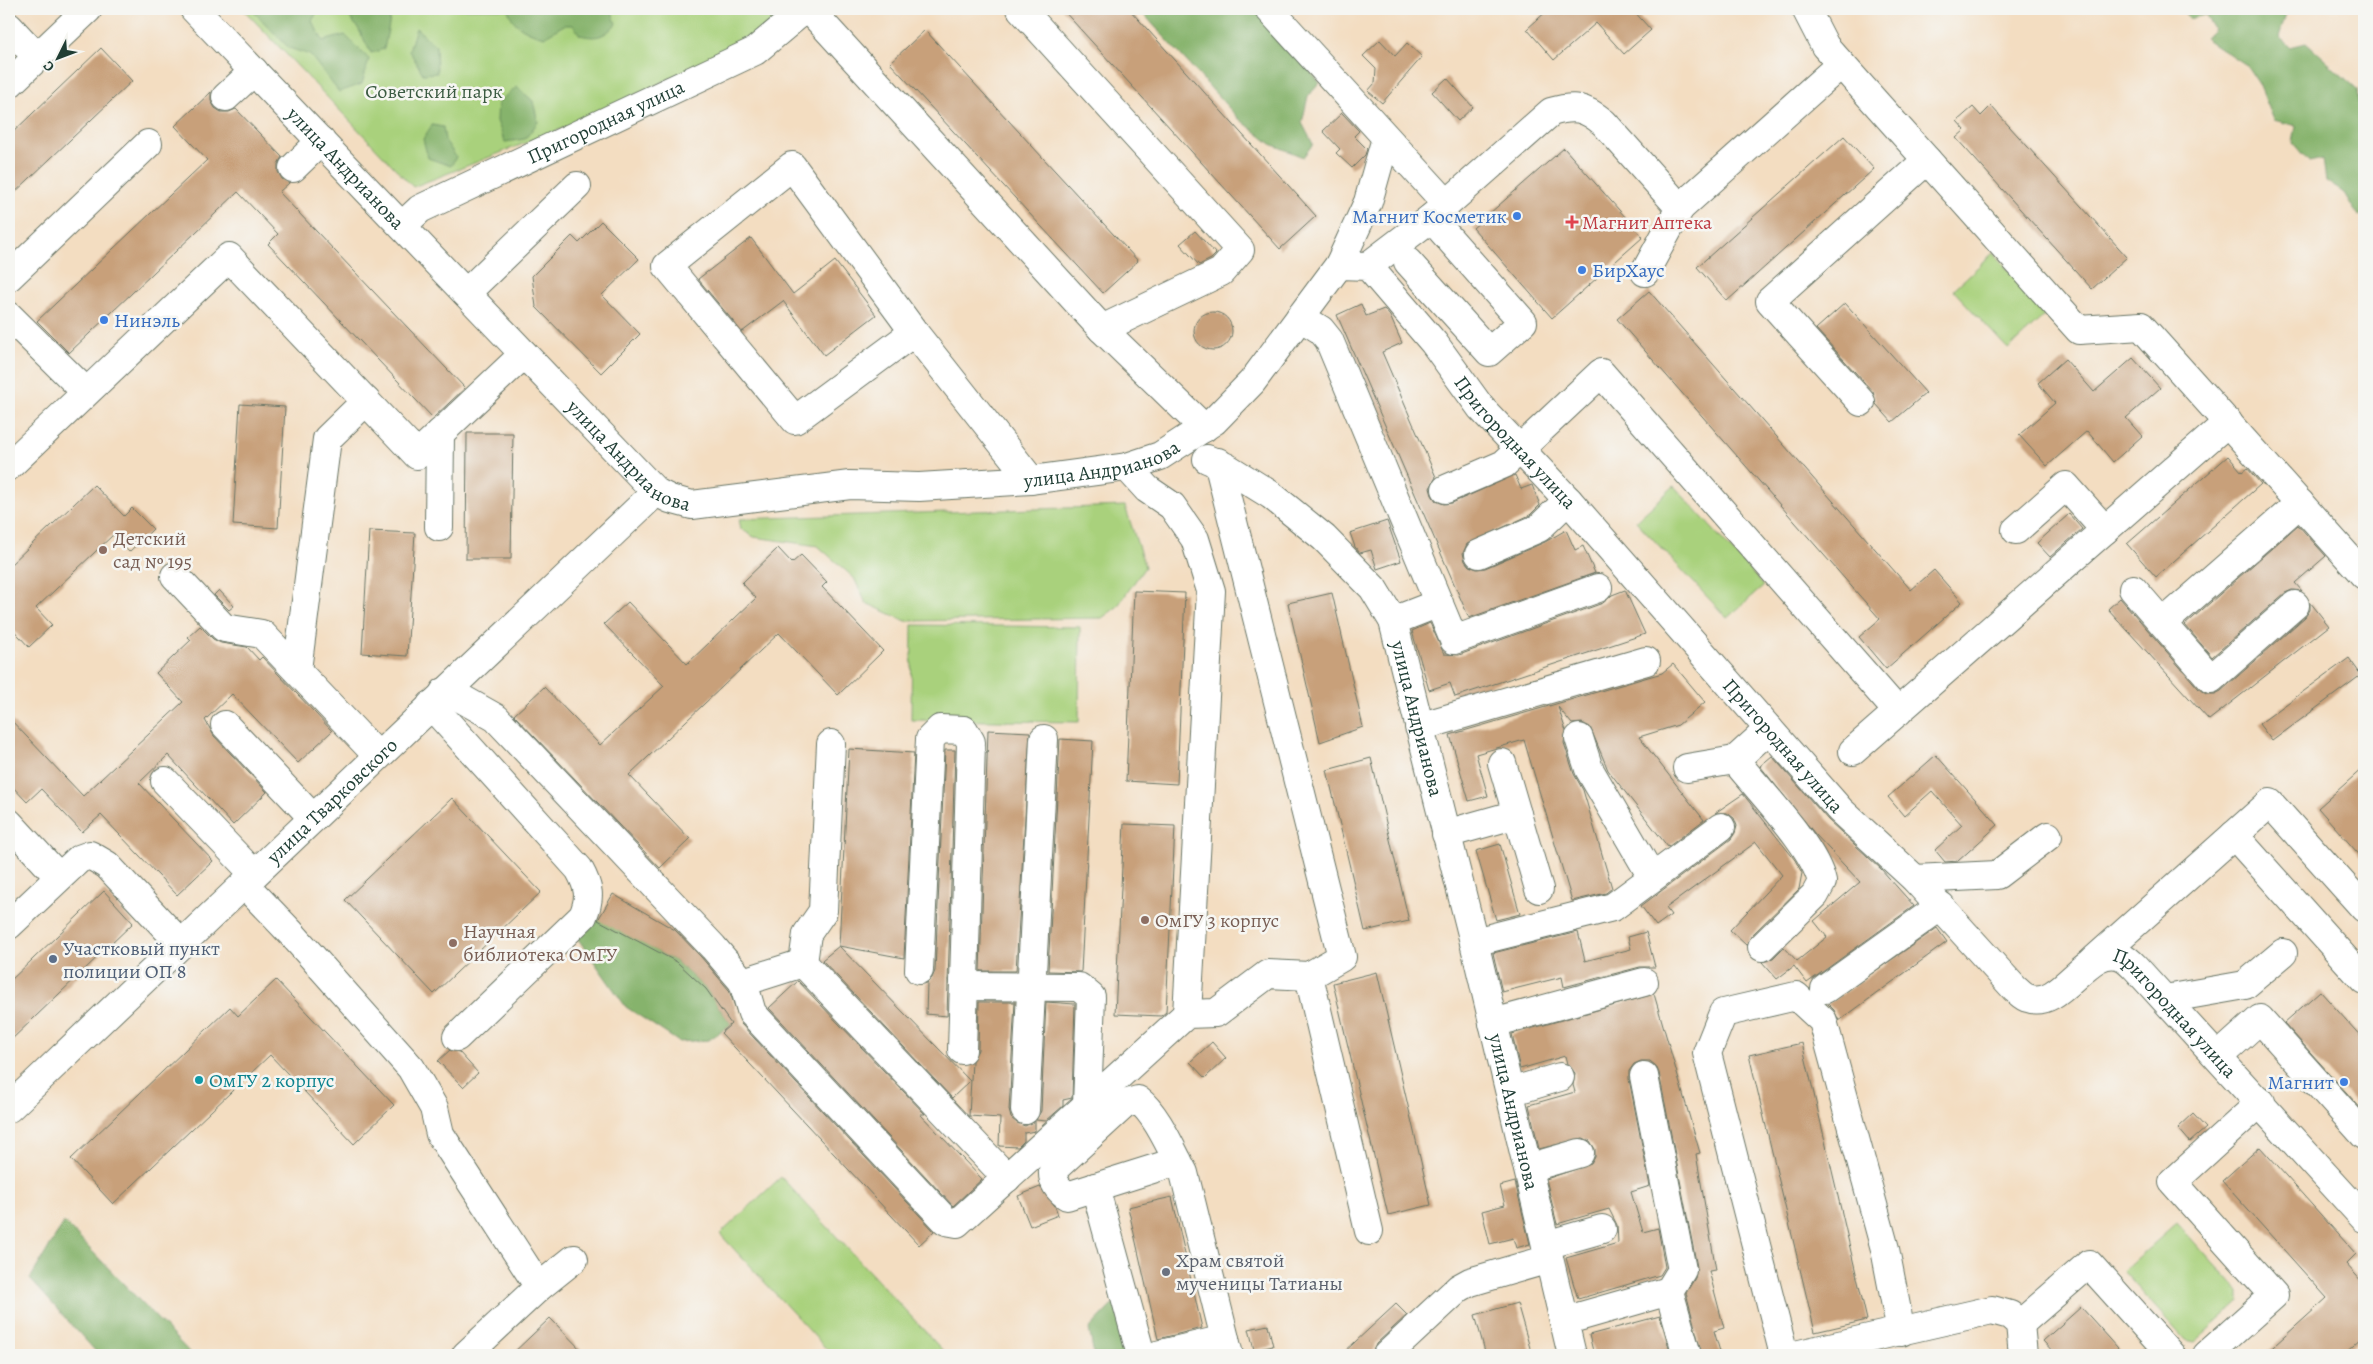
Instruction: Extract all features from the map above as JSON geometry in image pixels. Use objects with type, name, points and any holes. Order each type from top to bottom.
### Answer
[{"type":"street","points":[[9,84],[88,9]]},
{"type":"street","name":"улица Андрианова","points":[[194,9],[656,492],[670,499],[692,505],[850,485],[919,486],[1031,480],[1127,467],[1160,456],[1181,444],[1209,460],[1218,462],[1271,495],[1324,538],[1373,588],[1393,621],[1474,942],[1572,1355]]},
{"type":"street","name":"Пригородная улица","points":[[402,226],[420,209],[755,51],[804,9]]},
{"type":"street","points":[[809,9],[1102,329],[1204,428]]},
{"type":"street","points":[[1021,9],[1240,250],[1221,272],[1102,329]]},
{"type":"street","points":[[1269,9],[1386,138],[1523,322],[1489,352],[1408,262]]},
{"type":"street","points":[[1806,9],[1825,46],[2079,330],[2141,326],[2364,575]]},
{"type":"street","points":[[9,27],[37,57]]},
{"type":"street","points":[[1645,272],[1680,208],[1841,64]]},
{"type":"street","points":[[226,98],[254,71]]},
{"type":"street","points":[[1339,266],[1368,266],[1439,211],[1551,112],[1569,107],[1590,111],[1604,123],[1680,208]]},
{"type":"street","points":[[1181,444],[1204,428],[1252,382],[1339,266],[1368,202],[1386,138]]},
{"type":"street","points":[[293,168],[321,141]]},
{"type":"street","points":[[9,276],[148,144]]},
{"type":"street","points":[[1861,402],[1770,300],[1927,160]]},
{"type":"street","points":[[914,332],[795,420],[667,266],[792,166],[914,332],[1031,480]]},
{"type":"street","points":[[466,294],[577,186]]},
{"type":"street","points":[[9,466],[229,257],[417,455],[524,354]]},
{"type":"street","name":"Пригородная улица","points":[[1368,266],[1434,343],[1481,408],[1521,448],[1568,500],[1840,810],[1915,879],[2015,989],[2028,998],[2042,1000],[2056,993],[2094,960],[2109,955],[2123,957],[2261,1102],[2364,1218]]},
{"type":"street","points":[[9,316],[86,392]]},
{"type":"street","points":[[1300,317],[1321,330],[1330,340],[1454,640],[1598,588]]},
{"type":"street","points":[[1434,343],[1460,322]]},
{"type":"street","points":[[1446,489],[1504,464],[1601,373],[1898,712]]},
{"type":"street","points":[[297,670],[327,438],[366,401]]},
{"type":"street","points":[[1853,752],[2228,422]]},
{"type":"street","points":[[439,526],[440,433]]},
{"type":"street","points":[[438,699],[457,696],[496,718],[713,947],[743,982],[752,1013],[946,1221],[957,1223],[1187,1014],[1216,1013],[1268,974],[1309,976],[1342,957],[1218,462]]},
{"type":"street","points":[[1127,467],[1147,489],[1172,506],[1195,539],[1211,591],[1187,1014]]},
{"type":"street","points":[[2016,530],[2066,486],[2105,530]]},
{"type":"street","name":"улица Тварковского","points":[[9,1108],[656,492]]},
{"type":"street","points":[[1479,554],[1539,528],[1568,500]]},
{"type":"street","points":[[2163,623],[2300,503]]},
{"type":"street","points":[[176,576],[224,628],[262,634],[377,756]]},
{"type":"street","points":[[2133,590],[2211,678],[2295,605]]},
{"type":"street","points":[[1393,621],[1439,603]]},
{"type":"street","points":[[1419,727],[1646,662]]},
{"type":"street","points":[[438,699],[579,869],[588,886],[589,901],[583,916],[457,1037]]},
{"type":"street","points":[[225,725],[313,818]]},
{"type":"street","points":[[919,970],[930,739],[940,729],[964,730],[971,742],[962,1050]]},
{"type":"street","points":[[1687,768],[1735,760],[1769,729]]},
{"type":"street","points":[[1579,738],[1589,769],[1652,877]]},
{"type":"street","points":[[1025,1110],[1044,739]]},
{"type":"street","points":[[803,963],[807,934],[823,911],[831,744]]},
{"type":"street","points":[[1735,760],[1798,838],[1820,872],[1822,882],[1814,895],[1762,946]]},
{"type":"street","points":[[1502,762],[1539,889]]},
{"type":"street","points":[[166,780],[249,879],[291,933],[411,1068],[434,1108],[440,1134],[539,1287]]},
{"type":"street","points":[[2094,960],[2270,803],[2364,908]]},
{"type":"street","points":[[1446,834],[1517,814]]},
{"type":"street","points":[[9,823],[59,877]]},
{"type":"street","points":[[1474,942],[1613,907],[1721,827]]},
{"type":"street","points":[[2234,835],[2361,969]]},
{"type":"street","points":[[1915,879],[1997,875],[2048,836]]},
{"type":"street","points":[[9,925],[78,859],[90,855],[107,865],[181,944]]},
{"type":"street","points":[[1825,990],[1941,906]]},
{"type":"street","points":[[2165,999],[2245,985],[2283,953]]},
{"type":"street","points":[[743,982],[803,963]]},
{"type":"street","points":[[803,963],[1007,1178]]},
{"type":"street","points":[[1309,976],[1369,1231]]},
{"type":"street","points":[[1493,1022],[1644,982]]},
{"type":"street","points":[[964,986],[1079,987],[1091,997],[1087,1104]]},
{"type":"street","points":[[1784,1355],[1707,1054],[1723,1013],[1796,996],[1823,1021],[1885,1249],[1901,1332]]},
{"type":"street","points":[[2218,1056],[2260,1019],[2364,1135]]},
{"type":"street","points":[[1564,1321],[1669,1292],[1682,1270],[1644,1076]]},
{"type":"street","points":[[1510,1092],[1560,1077]]},
{"type":"street","points":[[1156,1355],[1227,1347],[1184,1173],[1178,1162],[1146,1106],[1138,1100],[1125,1104],[1053,1170],[1052,1177],[1058,1188],[1067,1196],[1178,1162]]},
{"type":"street","points":[[2207,1355],[2274,1295],[2173,1182],[2261,1102]]},
{"type":"street","points":[[1528,1168],[1580,1153]]},
{"type":"street","points":[[1095,1187],[1141,1355]]},
{"type":"street","points":[[1388,1355],[1459,1288],[1602,1229]]},
{"type":"street","points":[[466,1355],[539,1287],[574,1260]]},
{"type":"street","points":[[2020,1324],[2089,1264],[2171,1355]]},
{"type":"street","points":[[1669,1292],[1687,1355]]},
{"type":"street","points":[[1795,1355],[1992,1310],[2010,1316],[2020,1324],[2023,1355]]},
{"type":"green space","name":"Советский парк","points":[[243,9],[789,9],[756,38],[569,126],[413,187]]},
{"type":"green space","points":[[251,9],[319,9],[312,21],[323,41],[345,35],[369,59],[362,84],[339,92],[310,55],[289,48]]},
{"type":"green space","points":[[343,9],[392,9],[384,49],[371,53],[358,28]]},
{"type":"green space","points":[[508,9],[611,9],[616,24],[608,32],[596,37],[580,35],[573,25],[564,25],[544,37],[522,28],[513,20]]},
{"type":"green space","points":[[1139,9],[1256,9],[1320,83],[1308,96],[1302,123],[1313,144],[1303,157],[1271,144],[1238,118]]},
{"type":"green space","points":[[2182,9],[2287,10],[2279,37],[2290,47],[2306,43],[2357,89],[2359,110],[2364,113],[2364,215],[2358,216],[2344,193],[2326,181],[2323,159],[2309,162],[2293,143],[2296,126],[2274,120],[2259,84],[2247,66],[2205,38],[2214,29],[2205,15],[2189,19]]},
{"type":"green space","points":[[416,28],[436,46],[437,73],[423,74],[409,50]]},
{"type":"green space","points":[[517,87],[533,101],[538,122],[525,139],[505,142],[497,121],[498,102]]},
{"type":"green space","points":[[432,125],[443,127],[445,140],[456,157],[451,166],[428,158],[423,139]]},
{"type":"green space","points":[[1993,253],[2047,313],[2008,349],[1953,290]]},
{"type":"green space","points":[[1674,486],[1764,586],[1727,618],[1636,521]]},
{"type":"green space","points":[[1125,506],[1145,567],[1117,607],[1102,618],[906,621],[866,603],[854,578],[818,546],[754,537],[741,529],[739,519]]},
{"type":"green space","points":[[912,625],[1080,627],[1079,722],[911,720]]},
{"type":"green space","points":[[598,919],[677,962],[706,989],[731,1024],[709,1040],[679,1042],[626,1007],[578,939],[589,921]]},
{"type":"green space","points":[[781,1177],[947,1355],[832,1355],[720,1234]]},
{"type":"green space","points":[[64,1222],[192,1355],[99,1355],[30,1279]]},
{"type":"green space","points":[[2177,1223],[2239,1292],[2239,1302],[2194,1342],[2185,1340],[2123,1271]]},
{"type":"green space","points":[[1121,1301],[1135,1355],[1094,1355],[1089,1329],[1111,1306]]},
{"type":"building","points":[[1062,9],[1129,9],[1316,216],[1280,249]]},
{"type":"building","points":[[1549,9],[1632,9],[1651,30],[1624,54],[1596,23],[1554,60],[1527,29]]},
{"type":"building","points":[[925,30],[1138,261],[1103,293],[890,63]]},
{"type":"building","points":[[1380,40],[1395,56],[1407,43],[1422,57],[1382,103],[1368,91],[1375,83],[1376,69],[1363,56]]},
{"type":"building","points":[[101,48],[132,81],[9,198],[9,136]]},
{"type":"building","points":[[1447,78],[1473,107],[1458,121],[1432,92]]},
{"type":"building","points":[[211,92],[211,101],[215,108],[221,112],[229,112],[236,109],[282,157],[278,164],[278,172],[282,179],[289,183],[279,192],[465,388],[433,418],[268,244],[278,234],[238,192],[69,353],[37,321],[207,160],[175,126]]},
{"type":"building","points":[[1991,106],[2127,257],[2092,289],[1956,138],[1965,130],[1957,121],[1973,107],[1981,116]]},
{"type":"building","points":[[1342,113],[1359,131],[1354,136],[1367,149],[1365,155],[1352,168],[1336,153],[1340,149],[1323,131]]},
{"type":"building","points":[[1844,136],[1874,169],[1727,301],[1697,267]]},
{"type":"building","points":[[1564,148],[1643,237],[1552,318],[1473,228]]},
{"type":"building","points":[[601,221],[639,259],[602,295],[640,334],[601,373],[536,307],[532,276],[572,236],[579,243]]},
{"type":"building","points":[[1195,231],[1216,254],[1199,265],[1180,244]]},
{"type":"building","points":[[751,238],[793,294],[835,261],[876,315],[824,355],[783,301],[742,332],[698,279]]},
{"type":"building","points":[[1649,291],[1911,590],[1934,570],[1962,602],[1886,669],[1859,637],[1880,619],[1617,319]]},
{"type":"building","points":[[1845,303],[1926,393],[1892,422],[1876,404],[1873,392],[1816,329]]},
{"type":"building","points":[[1361,304],[1366,316],[1384,309],[1390,316],[1402,343],[1382,352],[1436,477],[1430,488],[1436,501],[1444,504],[1452,503],[1515,475],[1521,489],[1532,485],[1540,505],[1530,515],[1467,544],[1463,553],[1465,561],[1469,566],[1477,569],[1485,568],[1545,542],[1566,530],[1575,550],[1583,546],[1595,573],[1469,618],[1337,315]]},
{"type":"building","points":[[1213,312],[1227,317],[1232,331],[1227,345],[1213,350],[1199,345],[1194,331],[1199,317]]},
{"type":"building","points":[[2133,358],[2160,388],[2126,418],[2142,436],[2113,462],[2087,431],[2047,466],[2019,435],[2055,403],[2038,383],[2065,359],[2094,392]]},
{"type":"building","points":[[240,404],[285,407],[278,528],[233,525]]},
{"type":"building","points":[[467,433],[513,433],[511,559],[466,559]]},
{"type":"building","points":[[2228,456],[2242,472],[2247,468],[2261,484],[2156,577],[2127,544]]},
{"type":"building","points":[[94,485],[124,516],[132,508],[153,529],[129,552],[113,535],[36,608],[52,625],[29,647],[9,625],[9,566]]},
{"type":"building","points":[[2069,514],[2082,529],[2050,557],[2037,543]]},
{"type":"building","points":[[1387,521],[1401,561],[1377,569],[1371,550],[1360,553],[1355,547],[1350,533]]},
{"type":"building","points":[[2298,525],[2326,556],[2295,583],[2302,591],[2292,590],[2285,593],[2212,657],[2185,625]]},
{"type":"building","points":[[369,531],[415,533],[407,656],[362,653]]},
{"type":"building","points":[[778,548],[792,563],[801,555],[827,582],[822,587],[883,651],[838,695],[779,633],[629,775],[690,839],[660,868],[514,715],[544,687],[600,745],[664,686],[604,624],[628,602],[687,664],[756,598],[742,583]]},
{"type":"building","points":[[219,590],[234,606],[229,610],[214,595]]},
{"type":"building","points":[[1625,590],[1645,634],[1455,697],[1450,683],[1429,690],[1412,631],[1430,623],[1444,654],[1459,655],[1603,603],[1612,595]]},
{"type":"building","points":[[1134,591],[1185,593],[1177,784],[1126,781]]},
{"type":"building","points":[[1332,593],[1363,727],[1320,742],[1288,603]]},
{"type":"building","points":[[2120,598],[2199,689],[2206,694],[2215,694],[2221,691],[2305,617],[2310,610],[2310,602],[2329,626],[2209,720],[2108,609]]},
{"type":"building","points":[[200,626],[213,639],[221,643],[247,647],[259,660],[262,657],[332,731],[298,763],[232,694],[205,720],[214,736],[267,792],[233,825],[168,755],[139,783],[213,861],[177,895],[101,815],[82,832],[41,789],[27,802],[9,783],[9,718],[83,796],[183,702],[156,673],[191,640],[188,637]]},
{"type":"building","points":[[2349,658],[2361,675],[2272,741],[2259,724]]},
{"type":"building","points":[[1673,664],[1705,702],[1678,725],[1639,737],[1704,820],[1668,847],[1608,770],[1590,727],[1582,723],[1572,724],[1558,707],[1566,731],[1564,743],[1574,774],[1583,790],[1612,888],[1606,893],[1572,901],[1524,740],[1476,754],[1488,796],[1469,801],[1450,735],[1662,673]]},
{"type":"building","points":[[988,730],[1030,732],[1016,971],[980,971]]},
{"type":"building","points":[[1060,739],[1093,741],[1081,972],[1048,971]]},
{"type":"building","points":[[849,749],[914,753],[904,958],[839,946]]},
{"type":"building","points":[[945,750],[955,750],[947,1016],[926,1014],[927,983],[935,971]]},
{"type":"building","points":[[1936,755],[1998,825],[1958,861],[1945,862],[1935,850],[1962,825],[1932,791],[1904,816],[1888,797]]},
{"type":"building","points":[[1772,756],[1828,820],[1881,869],[1914,906],[1807,983],[1794,966],[1777,979],[1762,962],[1773,958],[1784,947],[1797,961],[1827,937],[1814,921],[1860,882],[1815,834],[1760,766]]},
{"type":"building","points":[[1371,758],[1409,921],[1365,931],[1327,770]]},
{"type":"building","points":[[2364,767],[2364,860],[2318,808]]},
{"type":"building","points":[[1743,794],[1795,860],[1802,873],[1799,889],[1751,936],[1747,946],[1730,930],[1782,875],[1756,842],[1666,908],[1671,915],[1656,926],[1641,906],[1731,839],[1737,826],[1734,818],[1727,813],[1715,813]]},
{"type":"building","points":[[452,798],[541,892],[434,994],[345,900]]},
{"type":"building","name":"ОмГУ 3 корпус","points":[[1124,824],[1175,826],[1166,1012],[1161,1016],[1115,1014]]},
{"type":"building","points":[[1500,844],[1520,914],[1496,920],[1476,851]]},
{"type":"building","points":[[104,891],[133,923],[9,1042],[9,982]]},
{"type":"building","points":[[613,894],[675,930],[701,957],[729,990],[741,1024],[934,1231],[919,1245],[721,1033],[731,1024],[706,989],[677,962],[598,920]]},
{"type":"building","points":[[1937,928],[1947,942],[1839,1021],[1834,1010],[1828,1004]]},
{"type":"building","points":[[1578,932],[1585,961],[1631,949],[1628,937],[1646,932],[1655,967],[1640,967],[1564,987],[1562,977],[1502,992],[1493,953]]},
{"type":"building","points":[[839,946],[970,1081],[952,1098],[822,960]]},
{"type":"building","points":[[1377,972],[1431,1205],[1388,1215],[1333,983]]},
{"type":"building","name":"ОмГУ 2 корпус","points":[[276,980],[394,1105],[354,1144],[270,1055],[113,1204],[71,1159],[230,1007],[238,1016]]},
{"type":"building","points":[[798,981],[925,1114],[920,1114],[982,1179],[953,1206],[769,1008]]},
{"type":"building","points":[[2320,991],[2364,1040],[2364,1112],[2284,1023]]},
{"type":"building","points":[[1654,994],[1700,1153],[1696,1154],[1716,1270],[1709,1271],[1724,1328],[1714,1331],[1721,1355],[1702,1355],[1686,1293],[1695,1278],[1697,1267],[1659,1073],[1656,1066],[1650,1061],[1641,1061],[1634,1064],[1629,1071],[1650,1186],[1631,1192],[1643,1232],[1658,1228],[1665,1267],[1660,1275],[1578,1299],[1566,1258],[1618,1243],[1617,1225],[1609,1209],[1557,1224],[1546,1179],[1591,1164],[1595,1157],[1595,1149],[1590,1141],[1583,1138],[1539,1149],[1529,1105],[1575,1092],[1573,1085],[1575,1073],[1567,1064],[1565,1056],[1520,1069],[1512,1034]]},
{"type":"building","points":[[979,1002],[1015,1002],[1009,1110],[1011,1118],[1017,1123],[1025,1126],[1035,1121],[1035,1131],[1024,1133],[1024,1141],[1018,1147],[999,1146],[1000,1118],[969,1116],[972,1061],[978,1050]]},
{"type":"building","points":[[1046,1002],[1075,1004],[1072,1098],[1063,1100],[1063,1106],[1046,1121],[1036,1120],[1041,1111]]},
{"type":"building","points":[[1212,1042],[1226,1058],[1205,1078],[1190,1062]]},
{"type":"building","points":[[1802,1043],[1867,1320],[1815,1332],[1749,1055]]},
{"type":"building","points":[[450,1050],[459,1052],[478,1073],[463,1087],[438,1061]]},
{"type":"building","points":[[2193,1114],[2206,1128],[2190,1142],[2178,1128]]},
{"type":"building","points":[[2260,1147],[2356,1254],[2346,1264],[2364,1284],[2364,1336],[2343,1355],[2264,1355],[2327,1298],[2222,1181]]},
{"type":"building","points":[[1515,1182],[1530,1244],[1516,1248],[1513,1238],[1490,1244],[1482,1211],[1505,1205],[1500,1186]]},
{"type":"building","points":[[1040,1187],[1055,1206],[1058,1215],[1030,1226],[1018,1196]]},
{"type":"building","name":"Храм святой мученицы Татианы","points":[[1172,1197],[1202,1328],[1158,1339],[1128,1207]]},
{"type":"building","points":[[1517,1303],[1532,1355],[1486,1355],[1475,1315]]},
{"type":"building","points":[[1396,1304],[1407,1315],[1376,1344],[1372,1355],[1341,1355]]},
{"type":"building","points":[[2081,1307],[2124,1355],[2056,1355],[2043,1341]]},
{"type":"building","points":[[1660,1316],[1671,1355],[1594,1355],[1589,1335]]},
{"type":"building","points":[[550,1318],[586,1355],[511,1355]]},
{"type":"building","points":[[1268,1325],[1273,1346],[1254,1350],[1249,1329]]},
{"type":"place","name":"Магнит Косметик","points":[[1517,216]]},
{"type":"place","name":"Магнит Аптека","points":[[1572,222]]},
{"type":"place","name":"БирХаус","points":[[1582,270]]},
{"type":"place","name":"Нинэль","points":[[104,320]]},
{"type":"place","name":"Детский сад № 195","points":[[103,550]]},
{"type":"place","name":"ОмГУ 3 корпус","points":[[1145,920]]},
{"type":"place","name":"Научная библиотека ОмГУ","points":[[453,943]]},
{"type":"place","name":"Участковый пункт полиции ОП 8","points":[[53,959]]},
{"type":"place","name":"ОмГУ 2 корпус","points":[[199,1080]]},
{"type":"place","name":"Магнит","points":[[2344,1082]]},
{"type":"place","name":"Храм святой мученицы Татианы","points":[[1166,1272]]}]
